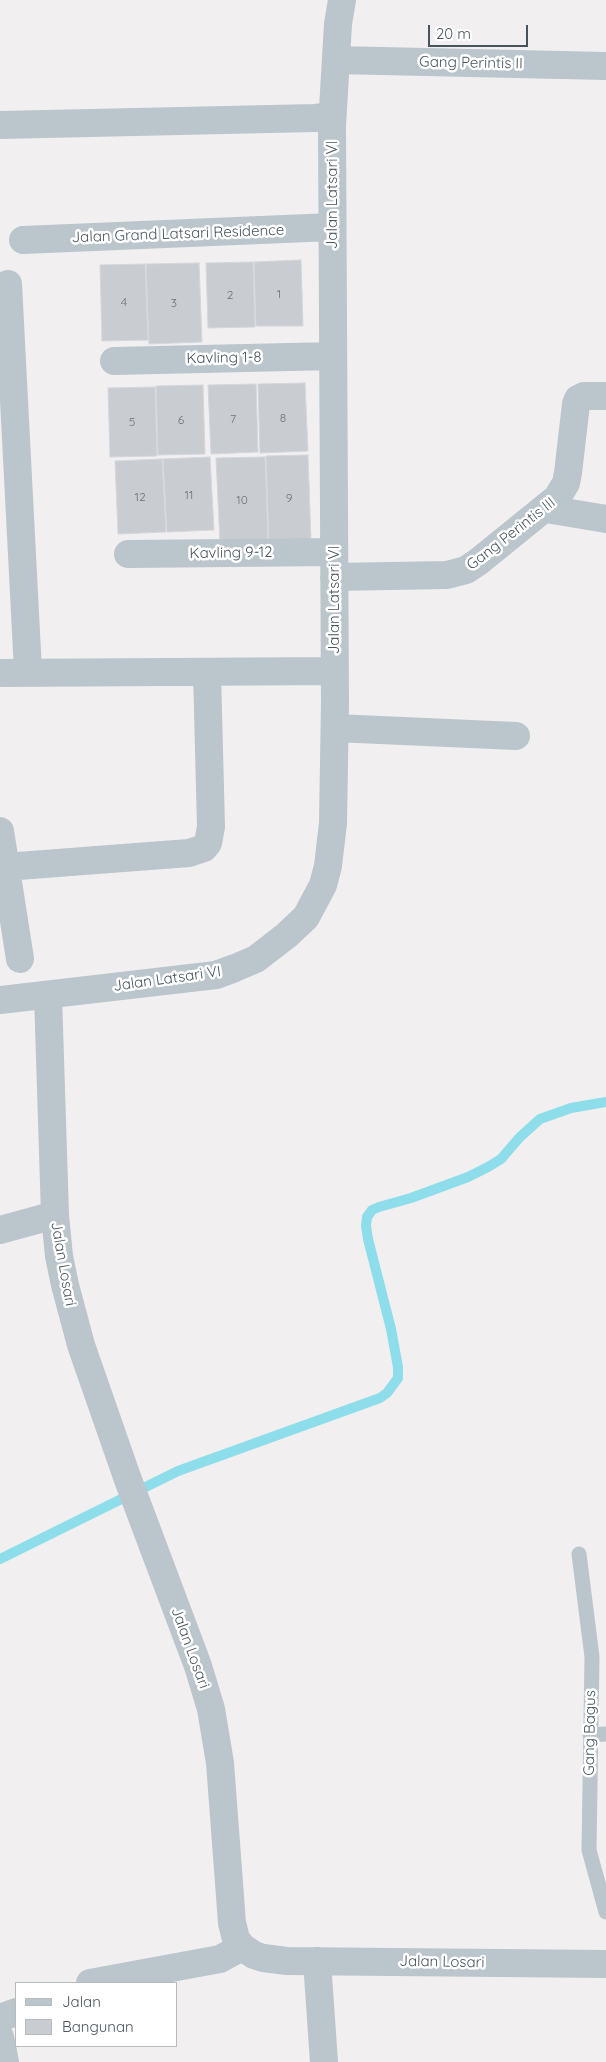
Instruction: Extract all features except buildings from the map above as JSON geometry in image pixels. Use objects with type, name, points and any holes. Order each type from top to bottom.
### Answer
[{"type":"street","name":"Jalan Latsari VI","points":[[0,1000],[216,975],[256,959],[287,935],[306,917],[323,885],[328,866],[334,823],[332,116],[342,0]]},
{"type":"street","name":"Gang Perintis II","points":[[336,60],[606,66]]},
{"type":"street","points":[[0,125],[332,116]]},
{"type":"street","name":"Jalan Grand Latsari Residence","points":[[23,240],[332,227]]},
{"type":"street","points":[[8,284],[28,671]]},
{"type":"street","name":"Kavling 1-8","points":[[114,361],[333,356]]},
{"type":"street","name":"Gang Perintis III","points":[[334,564],[433,577],[456,574],[478,562],[546,509],[557,498],[566,483],[578,399],[584,396],[606,396]]},
{"type":"street","points":[[546,509],[606,519]]},
{"type":"street","name":"Kavling 9-12","points":[[128,554],[334,564]]},
{"type":"street","points":[[0,673],[28,671],[334,671]]},
{"type":"street","points":[[5,867],[189,853],[204,848],[208,843],[211,827],[207,672]]},
{"type":"street","points":[[335,728],[516,736]]},
{"type":"street","points":[[0,831],[20,959]]},
{"type":"street","name":"Jalan Losari","points":[[48,995],[55,1215],[59,1256],[70,1309],[138,1509],[198,1666],[212,1709],[220,1763],[233,1933],[242,1947],[263,1958],[287,1961],[606,1964]]},
{"type":"street","points":[[0,1230],[55,1215]]},
{"type":"street","points":[[95,1982],[220,1959],[242,1947]]},
{"type":"street","points":[[317,1961],[324,2062]]},
{"type":"street","points":[[0,2018],[15,2012]]},
{"type":"street","points":[[0,2037],[5,2062]]},
{"type":"lane","name":"Gang Bagus","points":[[579,1554],[592,1657],[589,1850],[606,1912]]},
{"type":"lane","points":[[590,1735],[606,1734]]},
{"type":"waterway","points":[[0,1559],[178,1471],[380,1398],[387,1393],[398,1378],[398,1367],[391,1329],[368,1239],[367,1217],[372,1210],[468,1177],[488,1167],[501,1159],[520,1137],[540,1119],[571,1108],[606,1102]]}]
